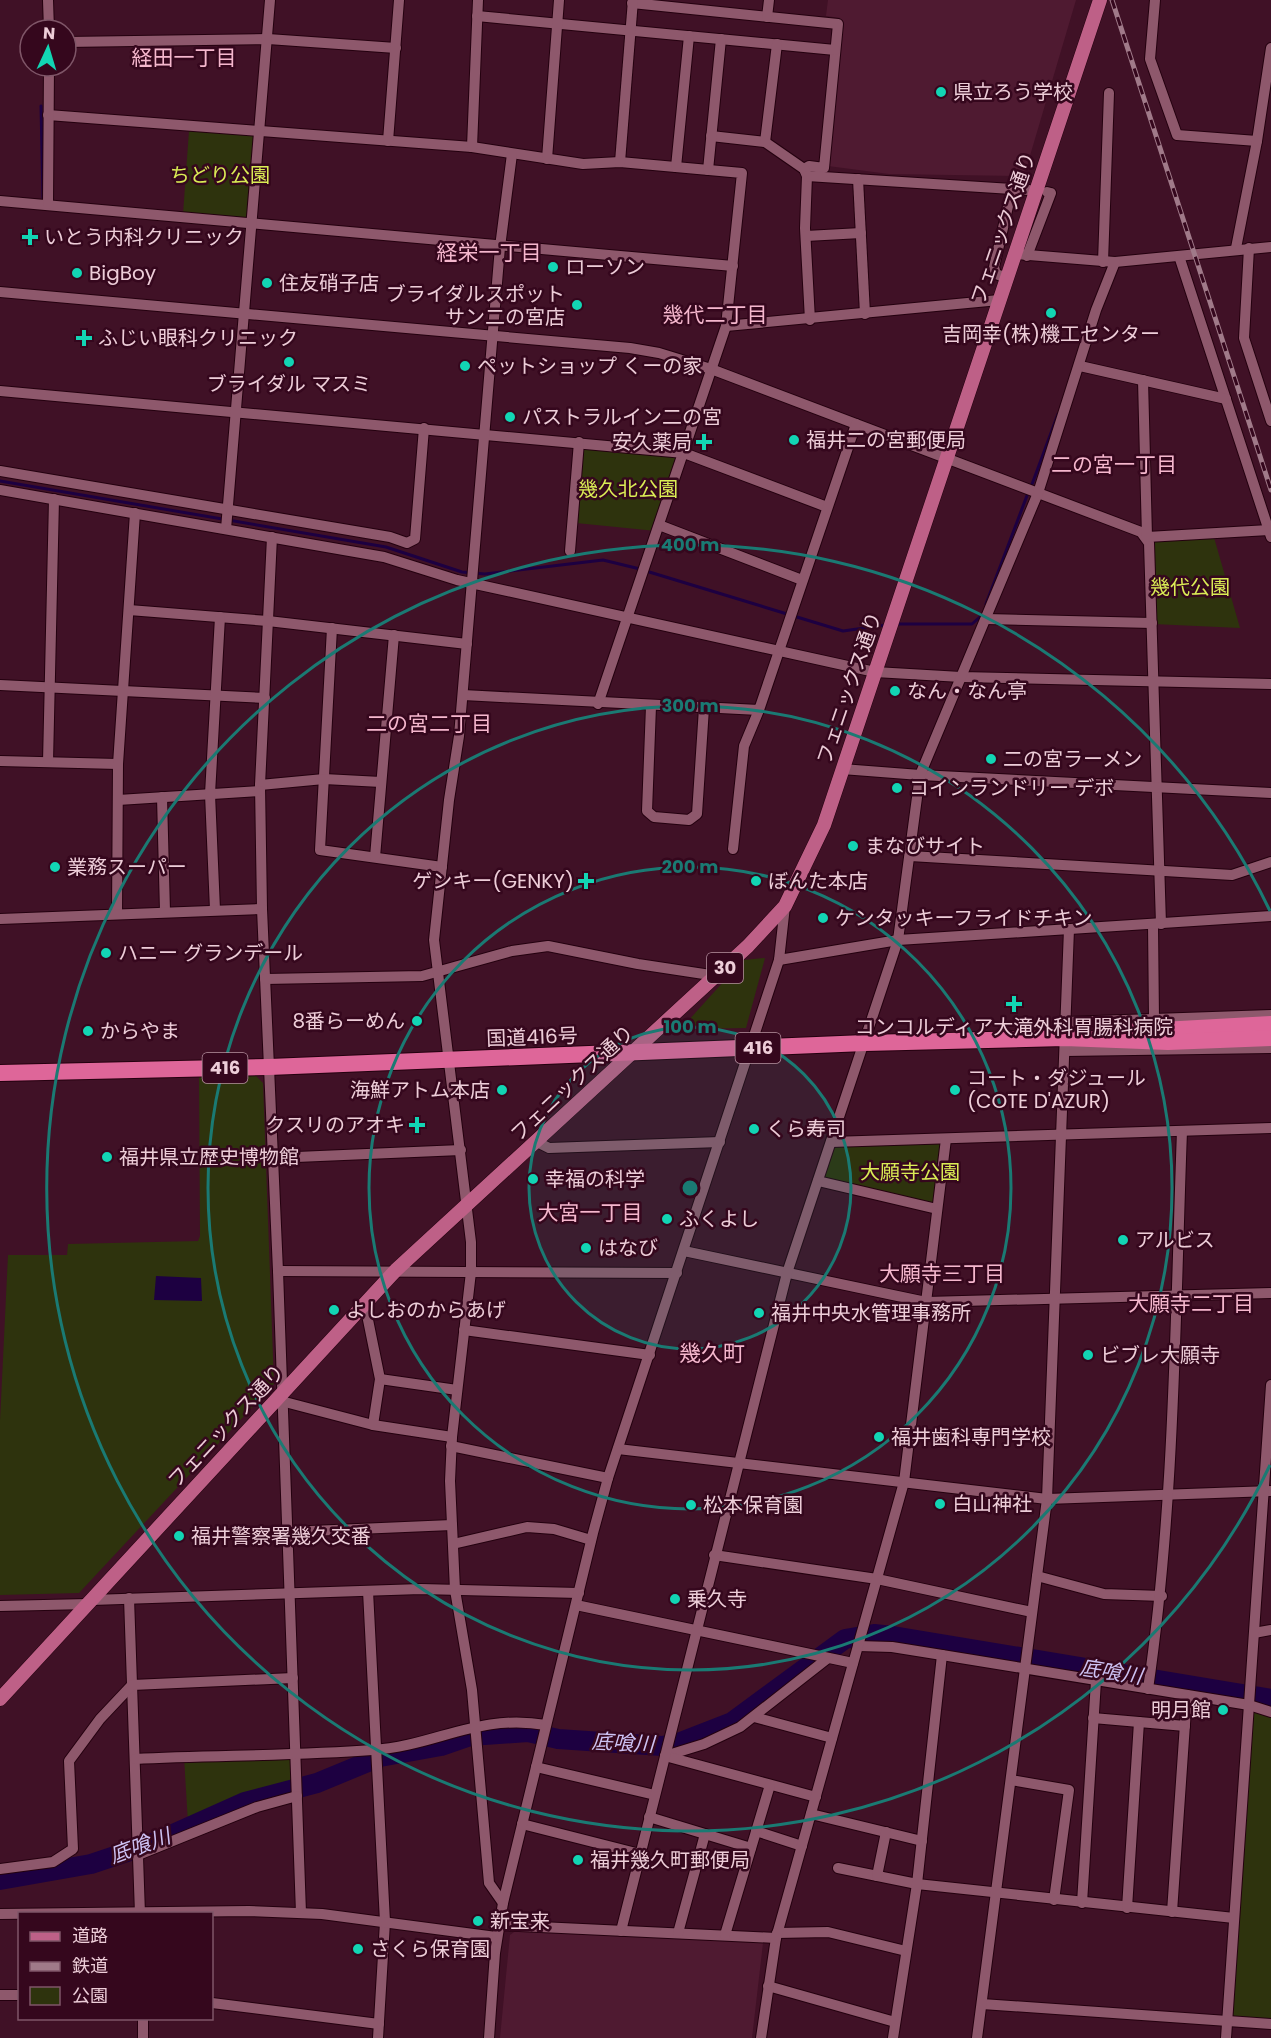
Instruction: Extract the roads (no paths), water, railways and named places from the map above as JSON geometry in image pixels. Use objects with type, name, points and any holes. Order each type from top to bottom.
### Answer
[{"type":"highway","name":"国道416号","points":[[0,1073],[451,1061],[865,1043],[1065,1037],[1167,1027],[1269,1031]]},
{"type":"main road","name":"フェニックス通り","points":[[0,1699],[281,1398],[396,1270],[717,976],[785,906],[818,841],[999,300],[1007,278],[1021,255],[1100,0]]},
{"type":"street","points":[[48,0],[49,18]]},
{"type":"street","points":[[226,529],[270,0]]},
{"type":"street","points":[[388,141],[399,0]]},
{"type":"street","points":[[472,147],[478,0]]},
{"type":"street","points":[[547,159],[559,0]]},
{"type":"street","points":[[767,17],[770,0]]},
{"type":"street","points":[[1155,0],[1150,59],[1177,135],[1257,141]]},
{"type":"street","points":[[620,162],[633,2],[702,5],[767,17],[838,24],[824,168],[809,166],[805,173],[810,320]]},
{"type":"street","points":[[477,16],[835,50]]},
{"type":"street","points":[[676,167],[689,36]]},
{"type":"street","points":[[78,42],[268,39],[396,48]]},
{"type":"street","points":[[708,170],[721,39]]},
{"type":"street","points":[[765,142],[777,44]]},
{"type":"street","points":[[1236,248],[1270,67],[1271,48]]},
{"type":"street","points":[[48,204],[49,78]]},
{"type":"street","points":[[1103,262],[1109,93]]},
{"type":"street","points":[[48,115],[472,147],[583,164],[620,162],[742,173],[726,326],[598,704]]},
{"type":"street","points":[[711,136],[765,142],[805,173],[858,179],[1029,190]]},
{"type":"street","points":[[503,1904],[489,1883],[477,1731],[455,1590],[452,1441],[471,1272],[461,1150],[434,940],[463,695],[500,247],[512,154]]},
{"type":"street","points":[[858,179],[865,314]]},
{"type":"street","points":[[1007,278],[996,274],[994,267],[1012,189]]},
{"type":"street","points":[[1047,192],[1050,193],[1021,255],[1115,262],[1236,248],[1271,247]]},
{"type":"street","points":[[0,201],[733,266]]},
{"type":"street","points":[[806,236],[861,233]]},
{"type":"street","points":[[1249,248],[1244,338],[1271,421]]},
{"type":"street","points":[[1146,537],[1270,533],[1179,256]]},
{"type":"street","points":[[621,1931],[737,1463],[787,1273],[898,940],[920,775],[1038,493],[1096,310],[1115,262]]},
{"type":"street","points":[[0,292],[494,335],[630,348],[659,353],[711,369],[1141,532],[1149,543],[1160,871],[1154,1019]]},
{"type":"street","points":[[726,326],[810,320],[901,308],[999,300]]},
{"type":"street","points":[[1080,366],[1226,399]]},
{"type":"street","points":[[1143,380],[1146,537]]},
{"type":"street","points":[[0,391],[486,433],[684,453],[827,507]]},
{"type":"street","points":[[733,849],[744,746],[759,710],[856,424]]},
{"type":"street","points":[[0,471],[412,543],[415,539],[424,428]]},
{"type":"street","points":[[570,551],[579,442]]},
{"type":"street","points":[[0,490],[384,557],[473,583],[875,672],[961,677],[1271,684]]},
{"type":"street","points":[[48,762],[54,499]]},
{"type":"street","points":[[117,914],[118,764],[135,513]]},
{"type":"street","points":[[659,525],[802,580]]},
{"type":"street","points":[[272,537],[260,788],[262,909],[278,1271],[301,1913]]},
{"type":"street","points":[[129,610],[268,621],[467,644]]},
{"type":"street","points":[[215,910],[210,794],[220,617]]},
{"type":"street","points":[[986,619],[1152,623]]},
{"type":"street","points":[[332,628],[320,850],[442,867]]},
{"type":"street","points":[[375,857],[394,635]]},
{"type":"street","points":[[0,685],[265,698]]},
{"type":"street","points":[[463,695],[598,704],[759,710]]},
{"type":"street","points":[[651,706],[647,811],[654,817],[689,820],[697,814],[704,708]]},
{"type":"street","points":[[0,761],[118,764]]},
{"type":"street","points":[[842,769],[1271,793]]},
{"type":"street","points":[[118,800],[210,794],[324,779],[381,782]]},
{"type":"street","points":[[162,797],[165,912]]},
{"type":"street","points":[[910,856],[1232,875],[1271,862]]},
{"type":"street","points":[[489,2038],[496,1937],[591,1540],[608,1478],[779,960],[785,906]]},
{"type":"street","points":[[0,919],[262,909]]},
{"type":"street","points":[[779,960],[898,940],[1271,916]]},
{"type":"street","points":[[977,2038],[1047,1499],[1069,929]]},
{"type":"street","points":[[265,979],[422,976],[512,951],[548,946],[638,964],[717,976]]},
{"type":"street","points":[[1065,1037],[1154,1019],[1269,1031]]},
{"type":"street","points":[[1065,1037],[1269,1031]]},
{"type":"street","points":[[831,1142],[1271,1128]]},
{"type":"street","points":[[1148,1689],[1161,1596],[1169,1495],[1182,1131]]},
{"type":"street","points":[[762,2038],[777,1935],[904,1482],[946,1139]]},
{"type":"street","points":[[537,1142],[549,1148],[720,1142]]},
{"type":"street","points":[[273,1158],[461,1150]]},
{"type":"street","points":[[818,1181],[937,1209]]},
{"type":"street","points":[[684,1251],[926,1302],[1271,1293]]},
{"type":"street","points":[[278,1271],[677,1273]]},
{"type":"street","points":[[365,1305],[380,1379],[373,1425]]},
{"type":"street","points":[[464,1330],[650,1354]]},
{"type":"street","points":[[380,1379],[457,1390]]},
{"type":"street","points":[[1226,2038],[1254,1633],[1267,1492],[1271,1385]]},
{"type":"street","points":[[281,1398],[373,1425],[608,1478]]},
{"type":"street","points":[[618,1449],[1047,1499],[1267,1492]]},
{"type":"street","points":[[287,1532],[452,1525]]},
{"type":"street","points":[[453,1544],[527,1527],[554,1529],[591,1540]]},
{"type":"street","points":[[714,1555],[877,1579],[1032,1612]]},
{"type":"street","points":[[1037,1576],[1104,1593],[1161,1596]]},
{"type":"street","points":[[0,1606],[129,1598],[368,1591],[455,1590],[579,1593]]},
{"type":"street","points":[[368,1591],[374,1757],[385,1922],[378,2038]]},
{"type":"street","points":[[129,1598],[140,1912]]},
{"type":"street","points":[[576,1605],[853,1663]]},
{"type":"street","points":[[1254,1633],[1271,1630]]},
{"type":"street","points":[[858,1646],[892,1647],[942,1654],[1249,1705],[1271,1712]]},
{"type":"street","points":[[893,2038],[917,1884],[942,1654]]},
{"type":"street","points":[[664,1756],[704,1744],[741,1727],[828,1658]]},
{"type":"street","points":[[0,1869],[52,1862],[73,1850],[69,1761],[100,1719],[132,1685],[293,1678]]},
{"type":"street","points":[[1082,1903],[1096,1681]]},
{"type":"street","points":[[1172,1912],[1187,1695]]},
{"type":"street","points":[[754,1717],[832,1738]]},
{"type":"street","points":[[1094,1718],[1185,1726]]},
{"type":"street","points":[[135,1759],[296,1753],[374,1757],[418,1743],[517,1722],[546,1725]]},
{"type":"street","points":[[1127,1908],[1139,1722]]},
{"type":"street","points":[[664,1756],[816,1797]]},
{"type":"street","points":[[536,1767],[655,1795]]},
{"type":"street","points":[[1011,1780],[1069,1790],[1054,1900]]},
{"type":"street","points":[[725,1935],[770,1785]]},
{"type":"street","points":[[138,1855],[297,1791]]},
{"type":"street","points":[[811,1814],[921,1841]]},
{"type":"street","points":[[649,1817],[751,1848]]},
{"type":"street","points":[[522,1824],[640,1854]]},
{"type":"street","points":[[756,1831],[802,1846]]},
{"type":"street","points":[[877,1876],[886,1832]]},
{"type":"street","points":[[678,1933],[705,1834]]},
{"type":"street","points":[[838,1868],[917,1884],[996,1894],[1234,1918]]},
{"type":"street","points":[[213,1913],[301,1913],[496,1937]]},
{"type":"street","points":[[0,1914],[18,1914]]},
{"type":"street","points":[[499,1925],[725,1935],[828,1932],[906,1951]]},
{"type":"street","points":[[768,1986],[895,2022]]},
{"type":"street","points":[[0,1995],[18,1995]]},
{"type":"street","points":[[213,2003],[379,2024]]},
{"type":"street","points":[[982,2004],[1271,2024]]},
{"type":"street","points":[[142,2020],[143,2038]]},
{"type":"waterway","points":[[41,106],[43,198]]},
{"type":"waterway","points":[[1031,487],[1058,414]]},
{"type":"waterway","points":[[0,481],[386,547],[462,572],[485,574],[603,560],[640,569]]},
{"type":"waterway","points":[[986,604],[1028,493]]},
{"type":"waterway","points":[[646,571],[843,631],[886,625]]},
{"type":"waterway","points":[[895,624],[972,624],[981,616]]},
{"type":"waterway","name":"底喰川","points":[[0,1880],[91,1864],[151,1844],[245,1802],[317,1783],[380,1757],[441,1746],[470,1736],[528,1732],[558,1739],[662,1746],[678,1743],[732,1722],[845,1639],[874,1634],[1271,1699]]},
{"type":"railway","points":[[1112,0],[1271,490]]},
{"type":"place","name":"県立ろう学校","points":[[941,92]]},
{"type":"place","name":"いとう内科クリニック","points":[[30,237]]},
{"type":"place","name":"ローソン","points":[[553,267]]},
{"type":"place","name":"BigBoy","points":[[77,273]]},
{"type":"place","name":"住友硝子店","points":[[267,283]]},
{"type":"place","name":"ブライダルスポット サン二の宮店","points":[[577,305]]},
{"type":"place","name":"吉岡幸(株)機工センター","points":[[1051,313]]},
{"type":"place","name":"ふじい眼科クリニック","points":[[84,338]]},
{"type":"place","name":"ブライダル マスミ","points":[[289,362]]},
{"type":"place","name":"ペットショップ くーの家","points":[[465,366]]},
{"type":"place","name":"パストラルイン二の宮","points":[[510,417]]},
{"type":"place","name":"福井二の宮郵便局","points":[[794,440]]},
{"type":"place","name":"安久薬局","points":[[704,442]]},
{"type":"place","name":"なん・なん亭","points":[[895,691]]},
{"type":"place","name":"二の宮ラーメン","points":[[991,759]]},
{"type":"place","name":"コインランドリー デボ","points":[[897,788]]},
{"type":"place","name":"まなびサイト","points":[[853,846]]},
{"type":"place","name":"業務スーパー","points":[[55,867]]},
{"type":"place","name":"ゲンキー(GENKY)","points":[[586,881]]},
{"type":"place","name":"ぼんた本店","points":[[756,881]]},
{"type":"place","name":"ケンタッキーフライドチキン","points":[[823,918]]},
{"type":"place","name":"ハニー グランデール","points":[[106,953]]},
{"type":"place","name":"コンコルディア大滝外科胃腸科病院","points":[[1014,1004]]},
{"type":"place","name":"8番らーめん","points":[[417,1021]]},
{"type":"place","name":"からやま","points":[[88,1031]]},
{"type":"place","name":"海鮮アトム本店","points":[[502,1090]]},
{"type":"place","name":"コート・ダジュール (COTE D'AZUR)","points":[[955,1090]]},
{"type":"place","name":"クスリのアオキ","points":[[417,1125]]},
{"type":"place","name":"くら寿司","points":[[754,1129]]},
{"type":"place","name":"福井県立歴史博物館","points":[[107,1157]]},
{"type":"place","name":"幸福の科学","points":[[533,1179]]},
{"type":"place","name":"ふくよし","points":[[667,1219]]},
{"type":"place","name":"アルビス","points":[[1123,1240]]},
{"type":"place","name":"はなび","points":[[586,1248]]},
{"type":"place","name":"よしおのからあげ","points":[[334,1310]]},
{"type":"place","name":"福井中央水管理事務所","points":[[759,1313]]},
{"type":"place","name":"ビブレ大願寺","points":[[1088,1355]]},
{"type":"place","name":"福井歯科専門学校","points":[[879,1437]]},
{"type":"place","name":"白山神社","points":[[940,1504]]},
{"type":"place","name":"松本保育園","points":[[691,1505]]},
{"type":"place","name":"福井警察署幾久交番","points":[[179,1536]]},
{"type":"place","name":"乗久寺","points":[[675,1599]]},
{"type":"place","name":"明月館","points":[[1223,1710]]},
{"type":"place","name":"福井幾久町郵便局","points":[[578,1860]]},
{"type":"place","name":"新宝来","points":[[478,1921]]},
{"type":"place","name":"さくら保育園","points":[[358,1949]]},
{"type":"district","name":"経田一丁目","points":[[184,58]]},
{"type":"district","name":"経栄一丁目","points":[[489,253]]},
{"type":"district","name":"幾代二丁目","points":[[715,315]]},
{"type":"district","name":"二の宮一丁目","points":[[1114,465]]},
{"type":"district","name":"二の宮二丁目","points":[[429,724]]},
{"type":"district","name":"大宮一丁目","points":[[590,1213]]},
{"type":"district","name":"大願寺三丁目","points":[[942,1274]]},
{"type":"district","name":"大願寺二丁目","points":[[1191,1304]]},
{"type":"district","name":"幾久町","points":[[712,1353]]},
{"type":"park label","name":"ちどり公園","points":[[220,175]]},
{"type":"park label","name":"幾久北公園","points":[[628,489]]},
{"type":"park label","name":"幾代公園","points":[[1190,587]]},
{"type":"park label","name":"大願寺公園","points":[[910,1172]]}]
